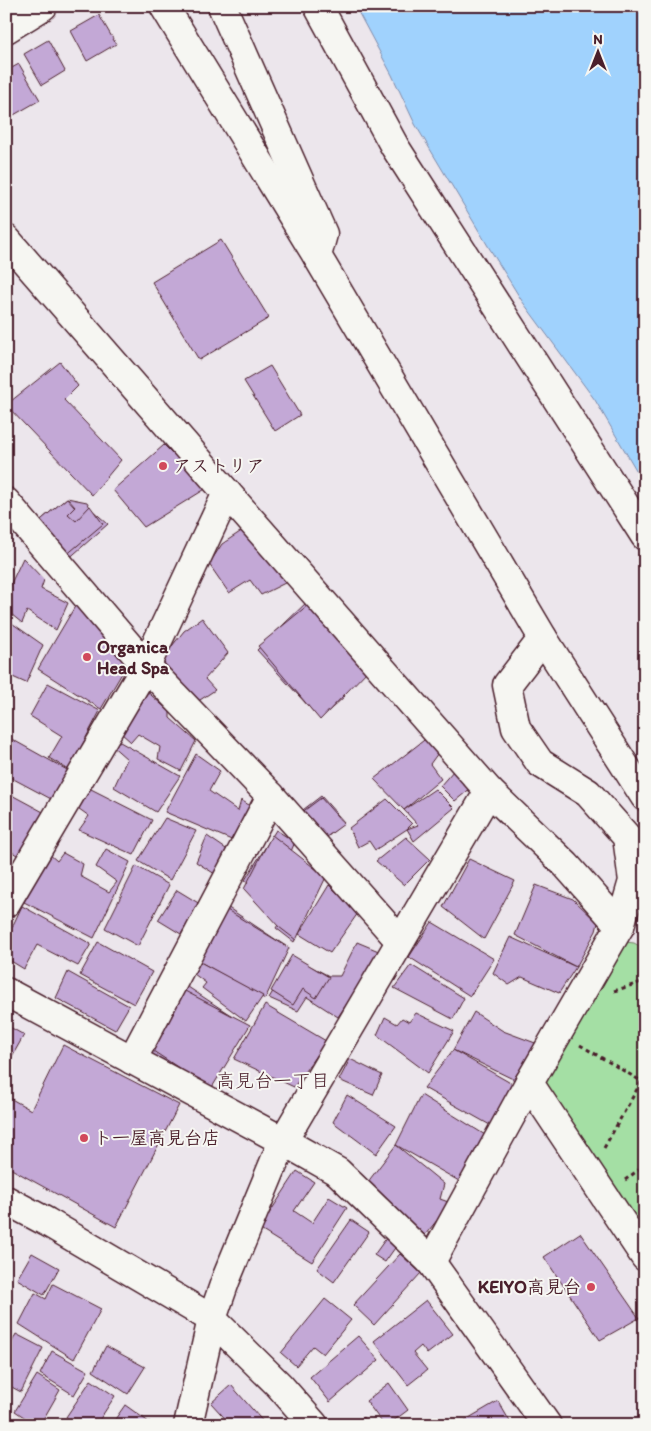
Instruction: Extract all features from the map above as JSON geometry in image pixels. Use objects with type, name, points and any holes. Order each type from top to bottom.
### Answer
[{"type":"street","points":[[6,29],[43,6]]},
{"type":"street","points":[[164,6],[317,256],[543,638],[645,797]]},
{"type":"street","points":[[222,6],[323,234],[317,256]]},
{"type":"street","points":[[318,6],[395,147],[645,536]]},
{"type":"street","points":[[6,239],[489,791],[566,864],[620,926]]},
{"type":"street","points":[[6,903],[146,666],[227,493]]},
{"type":"street","points":[[8,509],[146,666],[271,796],[400,941]]},
{"type":"street","points":[[430,1262],[529,1083],[620,926],[633,881],[627,837],[588,793],[540,763],[516,728],[507,685],[543,638]]},
{"type":"street","points":[[188,1425],[212,1318],[226,1279],[283,1141],[489,791]]},
{"type":"street","points":[[132,1060],[271,796]]},
{"type":"street","points":[[6,992],[338,1172],[430,1262],[547,1425]]},
{"type":"street","points":[[529,1083],[645,1257]]},
{"type":"street","points":[[6,1200],[212,1318],[279,1385],[314,1425]]},
{"type":"path","points":[[575,1042],[641,1081]]},
{"type":"path","points":[[607,1154],[603,1147],[645,1074]]},
{"type":"path","points":[[619,1173],[624,1180],[645,1165]]},
{"type":"green space","points":[[626,942],[634,943],[645,949],[645,1237],[544,1088],[545,1076]]},
{"type":"water","points":[[355,6],[645,6],[645,485],[595,400],[522,301],[488,246],[415,124],[392,75]]},
{"type":"building","points":[[99,15],[116,44],[87,61],[71,31]]},
{"type":"building","points":[[48,40],[65,71],[42,85],[24,54]]},
{"type":"building","points":[[19,64],[40,100],[12,116],[6,106],[6,71]]},
{"type":"building","points":[[221,240],[269,318],[199,360],[152,282]]},
{"type":"building","points":[[60,362],[78,386],[64,400],[121,460],[92,495],[6,405]]},
{"type":"building","points":[[270,366],[300,415],[275,431],[244,381]]},
{"type":"building","name":"アストリア","points":[[164,445],[207,488],[144,527],[113,490]]},
{"type":"building","points":[[67,498],[87,502],[91,509],[108,524],[66,561],[36,524]]},
{"type":"building","points":[[67,498],[75,507],[68,514],[76,521],[90,506],[103,524],[65,556],[36,524]]},
{"type":"building","points":[[246,528],[291,580],[261,595],[250,580],[229,593],[209,564],[222,544]]},
{"type":"building","points":[[23,558],[44,580],[41,589],[68,603],[56,630],[27,611],[22,623],[6,610],[6,594]]},
{"type":"building","points":[[309,600],[337,632],[317,651],[345,696],[320,719],[257,650]]},
{"type":"building","points":[[77,603],[128,663],[101,709],[38,669]]},
{"type":"building","points":[[308,605],[370,668],[320,720],[258,646]]},
{"type":"building","points":[[202,618],[228,653],[205,679],[215,690],[197,702],[160,661],[184,631]]},
{"type":"building","points":[[6,619],[43,645],[26,683],[6,674]]},
{"type":"building","points":[[48,683],[100,711],[69,770],[49,758],[62,736],[30,716]]},
{"type":"building","points":[[142,687],[170,712],[170,718],[196,741],[181,771],[158,759],[160,747],[138,734],[131,742],[121,733]]},
{"type":"building","points":[[6,736],[69,771],[53,800],[6,775]]},
{"type":"building","points":[[428,737],[438,753],[430,764],[441,779],[404,810],[374,779]]},
{"type":"building","points":[[113,738],[180,776],[156,812],[114,787],[127,759],[110,744]]},
{"type":"building","points":[[196,754],[220,771],[209,791],[238,811],[241,800],[252,807],[234,841],[165,812]]},
{"type":"building","points":[[454,770],[471,788],[455,801],[440,786]]},
{"type":"building","points":[[89,788],[152,820],[134,855],[79,830],[89,816],[75,806]]},
{"type":"building","points":[[435,789],[454,808],[414,841],[407,829],[418,825],[404,810]]},
{"type":"building","points":[[6,792],[45,813],[20,857],[6,848]]},
{"type":"building","points":[[321,796],[344,822],[324,840],[299,813]]},
{"type":"building","points":[[321,798],[344,824],[325,838],[301,813]]},
{"type":"building","points":[[387,799],[412,824],[375,850],[369,841],[358,847],[349,828]]},
{"type":"building","points":[[165,818],[196,831],[170,880],[138,861]]},
{"type":"building","points":[[276,830],[295,842],[289,856],[313,873],[298,905],[308,910],[294,942],[276,928],[288,908],[245,880]]},
{"type":"building","points":[[272,835],[326,877],[296,940],[279,927],[244,889]]},
{"type":"building","points":[[207,836],[229,851],[215,874],[196,862]]},
{"type":"building","points":[[406,837],[430,859],[404,885],[376,861]]},
{"type":"building","points":[[106,849],[130,862],[94,938],[24,902],[48,853],[57,861],[63,853],[83,864],[80,876],[109,892],[117,882],[96,867]]},
{"type":"building","points":[[469,859],[515,881],[484,939],[443,907]]},
{"type":"building","points":[[136,866],[169,885],[138,946],[105,928]]},
{"type":"building","points":[[329,885],[358,913],[330,953],[299,934]]},
{"type":"building","points":[[536,885],[573,899],[598,923],[596,931],[576,967],[515,935]]},
{"type":"building","points":[[177,890],[200,904],[181,934],[158,920]]},
{"type":"building","points":[[22,906],[91,944],[78,966],[37,945],[24,969],[6,958],[6,940]]},
{"type":"building","points":[[227,907],[287,947],[270,979],[225,952],[226,944],[211,933]]},
{"type":"building","points":[[227,910],[289,948],[265,999],[195,959]]},
{"type":"building","points":[[432,922],[494,959],[470,996],[409,957]]},
{"type":"building","points":[[510,937],[576,967],[559,993],[522,977],[509,985],[493,973]]},
{"type":"building","points":[[98,942],[152,972],[134,1004],[80,975]]},
{"type":"building","points":[[357,942],[381,952],[338,1017],[307,997],[298,1011],[269,998],[293,957],[329,976],[340,976]]},
{"type":"building","points":[[292,955],[329,977],[316,998],[303,989],[293,1005],[271,991]]},
{"type":"building","points":[[200,962],[263,996],[246,1021],[202,988],[206,983],[194,974]]},
{"type":"building","points":[[411,965],[464,998],[453,1019],[394,988]]},
{"type":"building","points":[[68,972],[129,1006],[115,1030],[56,998]]},
{"type":"building","points":[[185,985],[241,1022],[226,1055],[188,1033],[168,1067],[147,1053]]},
{"type":"building","points":[[183,990],[250,1025],[211,1089],[147,1047]]},
{"type":"building","points":[[265,1005],[326,1041],[294,1087],[234,1059]]},
{"type":"building","points":[[474,1012],[503,1031],[538,1044],[517,1081],[453,1050]]},
{"type":"building","points":[[416,1013],[454,1031],[428,1073],[377,1035],[385,1017],[397,1024],[402,1018],[409,1022]]},
{"type":"building","points":[[6,1025],[24,1035],[6,1067]]},
{"type":"building","name":"ト一屋高見台店","points":[[63,1045],[179,1105],[116,1227],[6,1166],[6,1096],[31,1110]]},
{"type":"building","points":[[453,1050],[514,1085],[490,1125],[424,1088]]},
{"type":"building","points":[[350,1059],[382,1075],[373,1095],[339,1080]]},
{"type":"building","points":[[347,1095],[396,1126],[376,1154],[333,1122]]},
{"type":"building","points":[[421,1095],[490,1138],[459,1181],[396,1145]]},
{"type":"building","points":[[396,1145],[444,1184],[440,1199],[451,1203],[425,1235],[367,1183]]},
{"type":"building","points":[[297,1171],[314,1182],[294,1211],[312,1223],[329,1197],[347,1208],[312,1262],[259,1229]]},
{"type":"building","points":[[351,1220],[369,1232],[334,1282],[317,1269]]},
{"type":"building","name":"KEIYO高見台","points":[[580,1233],[639,1318],[600,1340],[544,1257]]},
{"type":"building","points":[[387,1237],[397,1245],[385,1262],[374,1255]]},
{"type":"building","points":[[32,1253],[59,1268],[44,1295],[17,1279]]},
{"type":"building","points":[[400,1254],[421,1273],[374,1325],[353,1305]]},
{"type":"building","points":[[53,1284],[101,1309],[74,1359],[19,1324],[35,1293],[46,1299]]},
{"type":"building","points":[[325,1299],[351,1320],[323,1354],[313,1346],[296,1366],[281,1353]]},
{"type":"building","points":[[426,1300],[453,1334],[427,1354],[421,1346],[413,1353],[427,1370],[408,1385],[374,1341]]},
{"type":"building","points":[[16,1334],[43,1348],[21,1392],[6,1384],[6,1354]]},
{"type":"building","points":[[358,1336],[379,1360],[330,1402],[310,1377]]},
{"type":"building","points":[[106,1346],[145,1367],[128,1394],[93,1371]]},
{"type":"building","points":[[52,1351],[88,1371],[74,1395],[40,1374]]},
{"type":"building","points":[[37,1375],[60,1390],[40,1425],[36,1425],[15,1411]]},
{"type":"building","points":[[91,1380],[115,1396],[96,1425],[78,1425],[66,1417]]},
{"type":"building","points":[[389,1383],[408,1410],[388,1425],[384,1425],[366,1401]]},
{"type":"building","points":[[231,1385],[266,1425],[231,1425],[211,1403]]},
{"type":"building","points":[[498,1401],[512,1425],[457,1425]]},
{"type":"building","points":[[125,1405],[153,1425],[111,1425]]},
{"type":"building","points":[[363,1417],[368,1425],[352,1425]]},
{"type":"building","points":[[420,1419],[424,1425],[411,1425]]},
{"type":"place","name":"アストリア","points":[[163,466]]},
{"type":"place","name":"Organica Head Spa","points":[[87,657]]},
{"type":"place","name":"ト一屋高見台店","points":[[84,1138]]},
{"type":"place","name":"KEIYO高見台","points":[[591,1287]]},
{"type":"district","name":"高見台一丁目","points":[[273,1080]]}]
